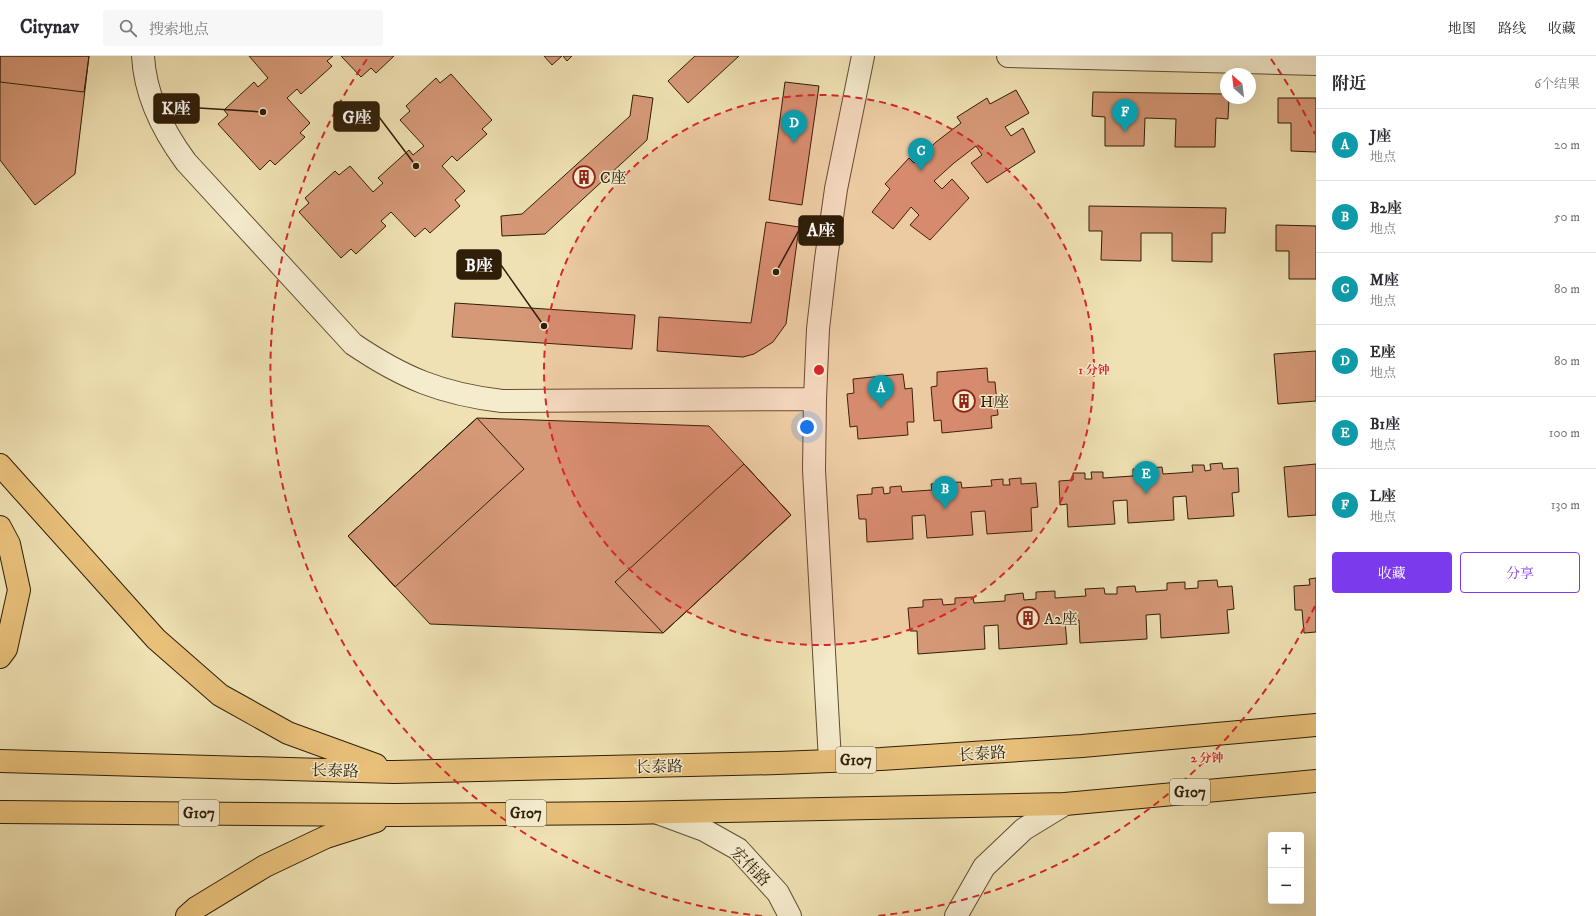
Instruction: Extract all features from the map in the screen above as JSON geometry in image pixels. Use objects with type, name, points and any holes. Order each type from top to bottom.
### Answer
[{"type":"highway","points":[[0,465],[156,639],[220,695],[288,733],[394,772]]},
{"type":"highway","points":[[0,527],[9,544],[19,590],[6,649],[0,657]]},
{"type":"highway","name":"长泰路","points":[[0,761],[394,772],[830,761],[1082,746],[1316,725]]},
{"type":"highway","name":"G107","points":[[0,812],[398,815],[655,812],[1065,804],[1316,781]]},
{"type":"highway","points":[[187,916],[196,908],[265,866],[326,837],[398,815]]},
{"type":"street","points":[[143,56],[147,82],[153,103],[173,144],[186,162],[353,344],[399,373],[423,384],[449,392],[475,398],[502,400],[815,399]]},
{"type":"street","points":[[830,761],[814,477],[818,329],[836,189],[863,56]]},
{"type":"street","points":[[1008,56],[1316,64]]},
{"type":"street","points":[[956,916],[984,866],[1024,829],[1065,804]]},
{"type":"street","name":"宏伟路","points":[[655,812],[704,830],[738,849],[778,893],[790,916]]},
{"type":"building","points":[[0,56],[89,56],[75,174],[35,205],[0,160]]},
{"type":"building","points":[[0,56],[89,56],[84,92],[0,82]]},
{"type":"building","points":[[249,56],[333,56],[327,61],[332,66],[301,94],[297,89],[287,98],[310,123],[300,133],[305,137],[275,165],[270,160],[260,170],[218,124],[228,115],[224,110],[254,82],[258,87],[268,78]]},
{"type":"building","points":[[341,56],[394,56],[376,73],[371,68],[361,77]]},
{"type":"building","points":[[544,56],[562,56],[552,65]]},
{"type":"building","points":[[563,56],[572,56],[567,61]]},
{"type":"building","points":[[695,56],[739,56],[688,103],[668,81]]},
{"type":"building","points":[[451,74],[492,120],[482,129],[487,134],[457,161],[452,156],[442,166],[465,191],[455,200],[460,206],[430,233],[425,228],[415,237],[391,212],[381,221],[386,226],[356,254],[351,249],[341,258],[299,212],[309,203],[305,198],[335,171],[339,175],[350,166],[373,192],[383,183],[378,178],[409,150],[413,155],[424,146],[400,120],[410,111],[406,106],[436,78],[440,83]]},
{"type":"building","points":[[785,82],[819,86],[802,205],[769,200]]},
{"type":"building","points":[[1016,90],[1029,113],[1005,127],[1011,136],[1023,128],[1035,152],[987,183],[971,163],[982,155],[976,146],[954,163],[934,181],[942,189],[952,179],[969,198],[930,240],[910,225],[919,215],[911,207],[893,229],[872,212],[890,189],[885,184],[909,158],[914,163],[936,142],[961,123],[957,117],[987,98],[990,104]]},
{"type":"building","points":[[1093,92],[1220,94],[1220,104],[1229,104],[1228,119],[1216,118],[1215,147],[1175,147],[1176,119],[1145,118],[1144,146],[1105,146],[1105,117],[1092,116]]},
{"type":"building","name":"C座","points":[[633,95],[653,98],[647,140],[545,234],[502,236],[501,216],[522,214],[630,116]]},
{"type":"building","points":[[1278,98],[1316,98],[1316,152],[1291,151],[1291,123],[1278,123]]},
{"type":"building","points":[[1089,206],[1226,208],[1225,233],[1212,233],[1212,262],[1172,261],[1172,233],[1141,233],[1141,261],[1101,260],[1102,231],[1089,231]]},
{"type":"building","points":[[766,222],[799,227],[786,324],[773,342],[754,354],[743,357],[657,351],[659,317],[751,323]]},
{"type":"building","points":[[1276,225],[1316,226],[1316,279],[1289,279],[1289,251],[1276,251]]},
{"type":"building","points":[[455,303],[635,315],[632,349],[452,337]]},
{"type":"building","points":[[1316,351],[1316,401],[1278,404],[1274,354]]},
{"type":"building","name":"H座","points":[[987,368],[988,382],[995,382],[998,415],[991,416],[992,428],[942,433],[941,420],[934,421],[931,387],[937,386],[937,372]]},
{"type":"building","points":[[903,374],[905,389],[912,388],[914,422],[907,422],[908,435],[858,439],[857,426],[850,427],[847,394],[854,393],[853,379]]},
{"type":"building","points":[[477,418],[709,426],[791,515],[663,633],[430,624],[348,536]]},
{"type":"building","points":[[477,418],[524,469],[395,587],[348,536]]},
{"type":"building","points":[[1222,463],[1223,469],[1238,468],[1239,492],[1232,493],[1234,516],[1188,519],[1186,496],[1173,497],[1174,520],[1128,523],[1127,500],[1113,501],[1115,524],[1068,527],[1067,504],[1060,505],[1059,481],[1073,480],[1073,473],[1085,473],[1085,479],[1092,479],[1091,472],[1103,472],[1103,478],[1133,476],[1133,469],[1144,468],[1145,475],[1151,475],[1151,468],[1162,467],[1163,474],[1193,472],[1192,465],[1204,465],[1205,471],[1211,470],[1210,464]]},
{"type":"building","points":[[744,464],[791,515],[663,633],[615,582]]},
{"type":"building","points":[[1316,464],[1316,515],[1288,517],[1284,467]]},
{"type":"building","points":[[1021,478],[1021,484],[1036,483],[1038,507],[1031,508],[1032,531],[987,534],[985,511],[971,512],[973,535],[927,538],[925,515],[912,516],[913,539],[867,542],[866,519],[859,519],[857,495],[872,494],[872,488],[883,487],[884,494],[890,493],[890,487],[901,486],[902,492],[932,490],[931,484],[943,483],[944,490],[950,489],[949,483],[961,482],[962,488],[992,486],[991,480],[1003,479],[1003,485],[1010,485],[1009,479]]},
{"type":"building","points":[[1316,578],[1316,632],[1304,633],[1302,610],[1295,610],[1294,586],[1310,585],[1309,579]]},
{"type":"building","name":"A2座","points":[[1217,580],[1218,587],[1232,586],[1234,609],[1227,610],[1229,633],[1161,638],[1160,614],[1146,615],[1147,639],[1080,643],[1079,620],[1065,621],[1067,644],[999,649],[998,625],[984,626],[985,649],[918,654],[917,631],[910,631],[908,608],[923,607],[923,600],[942,599],[943,605],[955,604],[955,598],[973,597],[974,603],[1005,601],[1005,595],[1023,593],[1024,600],[1036,599],[1036,592],[1055,591],[1055,598],[1086,596],[1085,589],[1104,588],[1105,594],[1117,594],[1117,587],[1135,586],[1136,592],[1167,590],[1167,583],[1185,582],[1185,589],[1198,588],[1198,581]]},
{"type":"place","name":"K座","points":[[263,112]]},
{"type":"place","name":"L座","points":[[1125,132]]},
{"type":"place","name":"E座","points":[[794,143]]},
{"type":"place","name":"G座","points":[[416,166]]},
{"type":"place","name":"M座","points":[[921,171]]},
{"type":"place","name":"C座","points":[[584,177]]},
{"type":"place","name":"A座","points":[[776,272]]},
{"type":"place","name":"B座","points":[[544,326]]},
{"type":"place","name":"H座","points":[[964,401]]},
{"type":"place","name":"J座","points":[[881,408]]},
{"type":"place","name":"B1座","points":[[1146,494]]},
{"type":"place","name":"B2座","points":[[945,509]]},
{"type":"place","name":"A2座","points":[[1028,618]]}]
